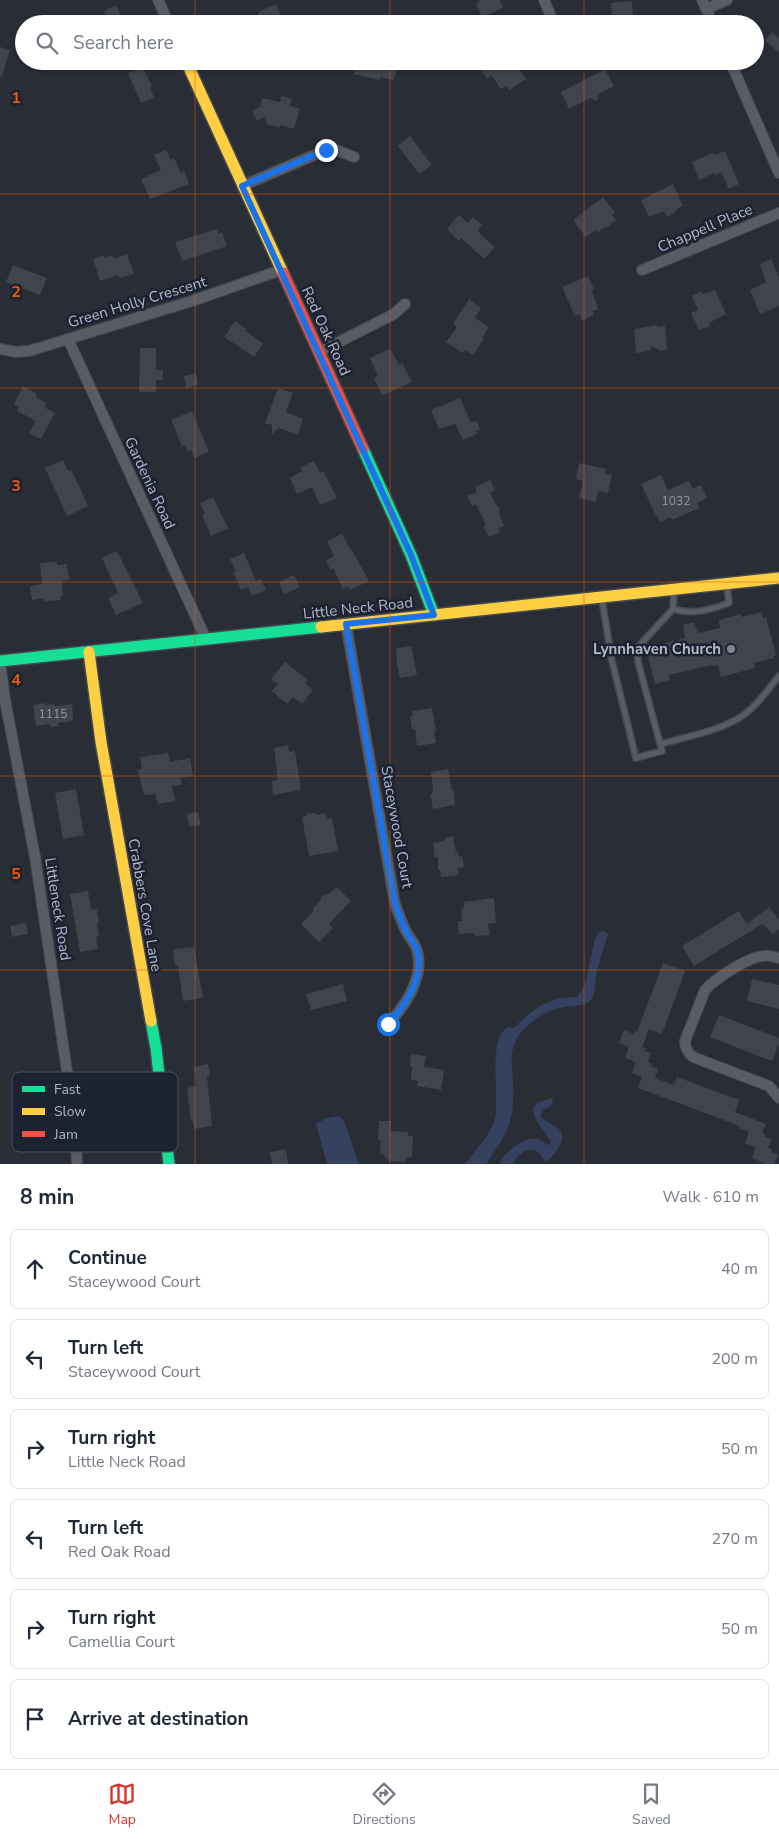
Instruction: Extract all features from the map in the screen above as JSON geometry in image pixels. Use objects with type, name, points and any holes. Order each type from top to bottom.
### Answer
[{"type":"street","points":[[158,0],[165,15]]},
{"type":"street","points":[[544,0],[550,15]]},
{"type":"street","points":[[704,4],[727,0]]},
{"type":"street","name":"Red Oak Road","points":[[190,70],[411,555],[434,615]]},
{"type":"street","points":[[734,70],[779,173]]},
{"type":"street","points":[[242,186],[326,150],[334,149],[354,157]]},
{"type":"street","name":"Chappell Place","points":[[642,270],[779,213]]},
{"type":"street","name":"Green Holly Crescent","points":[[0,349],[16,352],[29,351],[192,301],[281,270]]},
{"type":"street","points":[[319,352],[394,314],[405,304]]},
{"type":"street","name":"Gardenia Road","points":[[68,339],[206,639]]},
{"type":"street","name":"Little Neck Road","points":[[0,661],[779,578]]},
{"type":"street","name":"Staceywood Court","points":[[346,624],[395,904],[417,948],[418,956],[417,971],[408,998],[388,1024]]},
{"type":"street","name":"Crabbers Cove Lane","points":[[89,652],[101,742],[159,1072]]},
{"type":"street","name":"Littleneck Road","points":[[0,661],[5,700],[38,876],[67,1072]]},
{"type":"street","points":[[779,958],[769,956],[754,958],[711,984],[706,990],[685,1041],[685,1046],[693,1057],[769,1086],[779,1098]]},
{"type":"lane","points":[[672,609],[686,613],[702,611],[729,603],[727,583]]},
{"type":"lane","points":[[601,597],[612,661],[636,758],[662,751],[638,662],[638,647],[672,609],[674,589]]},
{"type":"lane","points":[[660,744],[726,724],[744,714],[764,695],[779,676]]},
{"type":"water","points":[[604,931],[608,934],[597,971],[592,998],[582,1005],[560,1008],[546,1013],[521,1032],[512,1053],[513,1105],[509,1124],[500,1143],[486,1164],[465,1164],[486,1137],[495,1119],[496,1055],[502,1033],[508,1027],[514,1028],[528,1015],[550,1001],[577,997],[585,985],[595,939],[599,932]]},
{"type":"water","points":[[551,1098],[553,1101],[551,1106],[543,1110],[541,1117],[560,1130],[562,1134],[562,1139],[555,1153],[548,1161],[545,1161],[537,1152],[529,1150],[519,1155],[513,1164],[499,1164],[510,1150],[521,1142],[533,1138],[549,1145],[551,1142],[535,1118],[533,1109],[537,1103]]},
{"type":"water","points":[[339,1116],[344,1121],[359,1164],[327,1164],[316,1124],[326,1118]]},
{"type":"building","points":[[478,0],[500,0],[503,8],[487,15],[481,15],[476,4],[479,2]]},
{"type":"building","points":[[632,1],[633,15],[612,15],[611,3]]},
{"type":"building","points":[[276,4],[281,15],[259,15],[258,12]]},
{"type":"building","points":[[116,5],[121,15],[106,15],[104,11]]},
{"type":"building","points":[[772,32],[779,38],[779,53],[765,40]]},
{"type":"building","points":[[0,47],[10,50],[2,76],[0,76]]},
{"type":"building","points":[[136,70],[144,70],[152,86],[150,87],[154,98],[141,103],[128,73]]},
{"type":"building","points":[[355,70],[397,70],[394,80],[381,77],[380,80],[354,74]]},
{"type":"building","points":[[481,70],[520,70],[526,79],[509,90],[506,86],[501,89],[491,75],[487,79]]},
{"type":"building","points":[[603,70],[606,70],[614,86],[599,94],[597,101],[590,98],[569,109],[561,92]]},
{"type":"building","points":[[281,96],[292,99],[290,106],[300,109],[294,129],[281,125],[280,127],[268,125],[264,117],[257,121],[252,111],[260,107],[262,98],[280,102]]},
{"type":"building","points":[[410,136],[432,165],[419,174],[398,146]]},
{"type":"building","points":[[166,150],[171,160],[174,158],[181,173],[184,171],[189,184],[150,199],[141,179],[161,170],[154,155]]},
{"type":"building","points":[[725,151],[739,184],[729,189],[721,172],[699,180],[692,162],[713,153],[715,155]]},
{"type":"building","points":[[673,184],[683,206],[667,217],[664,211],[649,217],[641,200]]},
{"type":"building","points":[[603,197],[615,212],[612,215],[616,220],[606,228],[598,232],[596,230],[586,237],[573,220]]},
{"type":"building","points":[[459,215],[468,223],[473,217],[482,225],[478,230],[480,234],[495,247],[484,259],[461,238],[459,241],[447,229]]},
{"type":"building","points":[[217,229],[218,234],[222,232],[227,246],[182,261],[175,242]]},
{"type":"building","points":[[127,254],[134,274],[120,278],[118,275],[100,281],[93,259],[104,255],[105,258],[113,255],[114,259]]},
{"type":"building","points":[[771,259],[779,277],[779,306],[760,314],[750,290],[766,282],[760,264]]},
{"type":"building","points":[[13,265],[47,278],[40,295],[6,282]]},
{"type":"building","points":[[588,276],[594,289],[592,290],[598,309],[592,311],[594,315],[582,321],[579,314],[575,316],[562,287]]},
{"type":"building","points":[[715,290],[726,314],[709,323],[710,326],[699,330],[691,313],[698,310],[692,296],[702,291],[703,294]]},
{"type":"building","points":[[469,299],[481,308],[475,318],[489,327],[482,338],[484,339],[473,355],[465,350],[463,353],[446,342],[457,327],[453,324]]},
{"type":"building","points":[[235,321],[247,329],[245,331],[263,343],[254,357],[224,337]]},
{"type":"building","points":[[657,325],[657,327],[665,326],[667,350],[660,351],[653,346],[649,351],[636,353],[634,329]]},
{"type":"building","points":[[140,348],[156,348],[156,370],[163,370],[163,380],[156,380],[156,392],[139,392]]},
{"type":"building","points":[[390,349],[399,365],[402,363],[412,382],[382,396],[374,378],[378,376],[370,358]]},
{"type":"building","points":[[196,373],[198,385],[186,388],[184,376]]},
{"type":"building","points":[[23,386],[36,393],[37,398],[47,403],[44,407],[55,413],[41,439],[29,433],[36,421],[17,411],[19,407],[14,404]]},
{"type":"building","points":[[278,388],[293,393],[286,412],[303,419],[298,435],[279,428],[272,434],[272,425],[265,423]]},
{"type":"building","points":[[460,398],[470,421],[477,421],[480,430],[476,431],[477,434],[463,440],[455,424],[439,429],[431,410]]},
{"type":"building","points":[[192,411],[209,452],[194,458],[191,450],[188,452],[185,445],[182,446],[171,420]]},
{"type":"building","points":[[63,460],[68,471],[71,470],[75,477],[88,506],[67,516],[45,468]]},
{"type":"building","points":[[314,461],[320,473],[323,471],[337,498],[320,505],[312,487],[297,494],[290,478],[302,471],[301,467]]},
{"type":"building","points":[[579,463],[606,469],[605,474],[612,475],[608,493],[598,491],[596,502],[579,498],[583,481],[576,479]]},
{"type":"building","points":[[661,475],[668,490],[689,481],[693,489],[701,485],[707,498],[697,503],[699,508],[672,520],[671,517],[660,522],[641,484]]},
{"type":"building","points":[[490,480],[495,490],[490,493],[500,510],[499,514],[504,526],[499,528],[500,532],[489,537],[483,526],[486,525],[476,504],[472,506],[467,496],[477,492],[475,487]]},
{"type":"building","points":[[213,497],[228,528],[211,536],[202,515],[205,514],[200,503]]},
{"type":"building","points":[[342,534],[369,581],[350,590],[348,586],[343,589],[333,568],[330,570],[326,560],[334,556],[327,541]]},
{"type":"building","points":[[117,551],[143,603],[116,615],[108,598],[118,593],[102,558]]},
{"type":"building","points":[[244,553],[256,581],[261,579],[266,590],[252,596],[248,587],[241,590],[233,572],[236,571],[230,559]]},
{"type":"building","points":[[57,562],[57,565],[67,564],[69,580],[62,581],[63,596],[60,596],[61,600],[44,601],[44,598],[32,600],[30,586],[42,584],[40,563]]},
{"type":"building","points":[[294,575],[300,587],[284,594],[279,582]]},
{"type":"building","name":"Lynnhaven Church","points":[[762,612],[763,618],[766,617],[776,655],[773,656],[774,658],[754,663],[755,668],[721,677],[718,665],[711,665],[669,675],[670,680],[655,684],[646,648],[685,638],[683,625],[694,622],[698,633],[720,628],[719,620],[741,614],[742,617]]},
{"type":"building","points":[[411,646],[417,675],[400,678],[396,648]]},
{"type":"building","points":[[285,662],[308,680],[305,683],[313,690],[302,704],[293,697],[287,704],[272,691],[278,684],[271,679]]},
{"type":"building","points":[[44,703],[45,705],[54,704],[55,706],[72,704],[73,721],[58,723],[59,726],[50,727],[49,724],[36,726],[33,705]]},
{"type":"building","points":[[432,708],[436,743],[417,746],[415,729],[412,730],[410,716],[413,716],[412,711]]},
{"type":"building","points":[[288,745],[289,752],[295,751],[301,790],[273,795],[272,781],[278,780],[274,748]]},
{"type":"building","points":[[168,753],[170,762],[190,758],[193,776],[180,778],[182,785],[172,786],[175,801],[158,804],[155,794],[144,795],[138,770],[142,769],[140,757]]},
{"type":"building","points":[[448,769],[452,791],[454,790],[455,805],[433,809],[430,794],[433,791],[431,772]]},
{"type":"building","points":[[76,789],[84,835],[63,839],[55,793]]},
{"type":"building","points":[[198,812],[201,825],[189,827],[187,814]]},
{"type":"building","points":[[316,813],[317,815],[326,813],[327,819],[332,818],[338,851],[309,856],[302,817],[307,816],[307,814]]},
{"type":"building","points":[[453,836],[456,852],[458,852],[459,857],[462,856],[464,867],[458,868],[459,875],[441,877],[440,870],[438,870],[438,857],[435,857],[433,843],[444,841],[445,838]]},
{"type":"building","points":[[337,887],[351,901],[329,924],[333,928],[319,942],[301,924],[314,910],[313,908],[321,900],[320,898],[323,895],[329,894]]},
{"type":"building","points":[[88,891],[91,910],[97,909],[99,936],[96,937],[98,949],[80,952],[70,894]]},
{"type":"building","points":[[494,898],[496,923],[488,924],[490,935],[459,934],[458,921],[462,921],[461,909],[464,908],[464,902]]},
{"type":"building","points":[[769,907],[779,920],[779,929],[773,934],[762,924],[694,966],[682,946],[739,911],[747,924]]},
{"type":"building","points":[[26,923],[28,934],[12,937],[10,926]]},
{"type":"building","points":[[194,947],[203,998],[183,1001],[178,965],[175,966],[173,949]]},
{"type":"building","points":[[663,963],[685,971],[662,1034],[649,1029],[642,1047],[646,1048],[645,1051],[651,1053],[648,1062],[652,1064],[651,1066],[658,1069],[655,1078],[674,1085],[677,1077],[739,1100],[735,1112],[766,1124],[762,1133],[765,1134],[765,1137],[772,1139],[768,1148],[772,1149],[771,1152],[778,1154],[774,1164],[766,1164],[752,1158],[756,1147],[745,1143],[749,1132],[739,1128],[740,1126],[638,1088],[642,1077],[632,1073],[636,1062],[625,1058],[629,1047],[619,1043],[624,1030],[634,1034],[635,1031],[637,1032]]},
{"type":"building","points":[[752,979],[779,985],[779,1009],[747,1001]]},
{"type":"building","points":[[343,984],[347,1001],[311,1010],[306,994]]},
{"type":"building","points":[[719,1015],[779,1038],[779,1044],[772,1061],[710,1037]]},
{"type":"building","points":[[411,1054],[426,1056],[424,1067],[444,1070],[441,1090],[417,1086],[418,1081],[411,1080]]},
{"type":"building","points":[[208,1064],[210,1076],[207,1076],[212,1126],[194,1129],[193,1121],[191,1121],[187,1088],[197,1086],[194,1067]]},
{"type":"building","points":[[379,1121],[391,1121],[391,1131],[408,1132],[408,1136],[413,1136],[412,1156],[405,1159],[405,1162],[389,1161],[383,1154],[380,1154],[381,1140],[378,1140]]},
{"type":"building","points":[[286,1149],[288,1164],[272,1164],[270,1152]]},
{"type":"traffic: fast","points":[[363,449],[411,555],[434,615]]},
{"type":"traffic: fast","points":[[0,661],[321,627]]},
{"type":"traffic: fast","points":[[151,1021],[159,1072]]},
{"type":"traffic: fast","points":[[168,1152],[169,1164]]},
{"type":"traffic: slow","points":[[190,70],[283,273]]},
{"type":"traffic: slow","points":[[321,627],[779,578]]},
{"type":"traffic: slow","points":[[89,652],[101,742],[151,1021]]},
{"type":"traffic: jam","points":[[283,273],[363,449]]},
{"type":"place","name":"Lynnhaven Church","points":[[731,649]]},
{"type":"route","points":[[326,150],[242,186],[411,555],[434,615],[346,624],[395,904],[408,934],[417,948],[418,956],[417,971],[408,998],[388,1024]]}]
